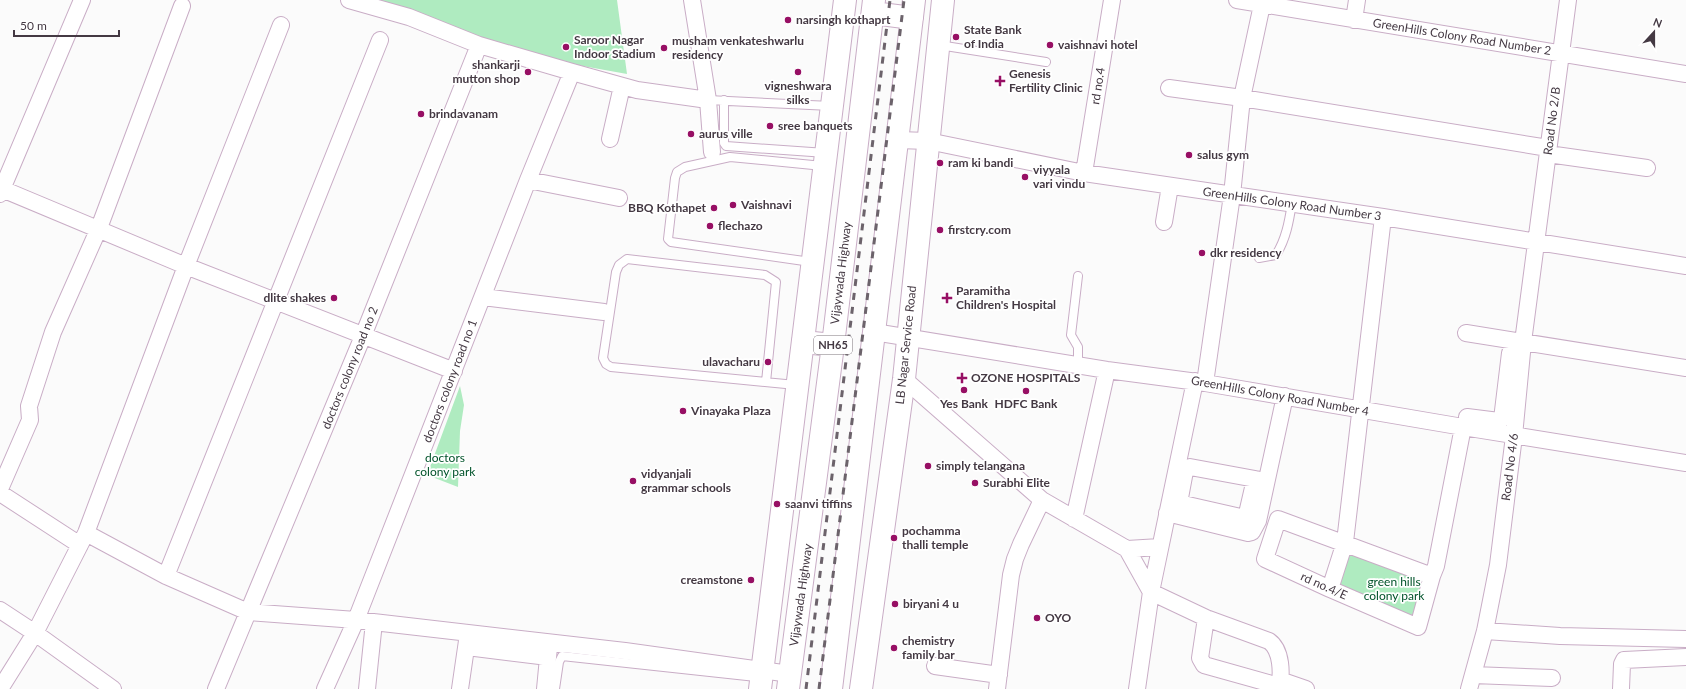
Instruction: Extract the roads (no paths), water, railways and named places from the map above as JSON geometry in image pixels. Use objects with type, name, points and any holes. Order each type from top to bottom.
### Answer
[{"type":"main road","points":[[761,679],[845,0]]},
{"type":"main road","name":"LB Nagar Service Road","points":[[864,687],[904,379],[907,337],[943,0]]},
{"type":"main road","points":[[831,689],[913,9],[874,6]]},
{"type":"main road","name":"Vijaywada Highway","points":[[789,681],[833,345],[874,6]]},
{"type":"main road","points":[[803,342],[833,345]]},
{"type":"street","points":[[82,0],[1,192],[99,228],[186,266],[454,371]]},
{"type":"street","points":[[349,0],[409,17],[479,45],[622,86],[637,90],[708,100]]},
{"type":"street","points":[[692,0],[708,100],[713,156]]},
{"type":"street","name":"rd no.4","points":[[1084,173],[1112,0]]},
{"type":"street","name":"GreenHills Colony Road Number 2","points":[[1237,0],[1262,2],[1354,20],[1686,74]]},
{"type":"street","points":[[1353,0],[1354,20]]},
{"type":"street","name":"Road No 2/B","points":[[1536,243],[1568,0]]},
{"type":"street","points":[[1136,689],[1151,592],[1160,546],[1200,382],[1232,194],[1242,98],[1262,2]]},
{"type":"street","points":[[182,6],[99,228],[53,332],[29,406],[30,420],[1,485],[83,539],[248,612],[374,622],[549,650],[761,679],[789,681]]},
{"type":"street","points":[[0,689],[35,632],[83,539],[186,266],[281,25]]},
{"type":"street","points":[[166,576],[380,40]]},
{"type":"street","name":"doctors colony road no 2","points":[[216,689],[363,336],[479,45]]},
{"type":"street","name":"doctors colony road no 1","points":[[326,689],[356,620],[528,180],[572,72]]},
{"type":"street","points":[[610,139],[622,86]]},
{"type":"street","points":[[1169,88],[1242,98],[1647,168]]},
{"type":"street","name":"GreenHills Colony Road Number 3","points":[[898,140],[928,141],[1084,173],[1383,217],[1536,243],[1686,266]]},
{"type":"street","points":[[528,180],[619,198]]},
{"type":"street","points":[[1164,222],[1170,186]]},
{"type":"street","points":[[1330,589],[1345,542],[1383,217]]},
{"type":"street","name":"Road No 4/6","points":[[1471,682],[1485,631],[1498,565],[1514,436],[1513,364],[1523,342],[1536,243]]},
{"type":"street","points":[[483,297],[604,312]]},
{"type":"street","name":"GreenHills Colony Road Number 4","points":[[874,332],[1107,370],[1200,382],[1360,409],[1446,419],[1464,427],[1487,426],[1514,436],[1686,463]]},
{"type":"street","points":[[1466,333],[1686,368]]},
{"type":"street","points":[[1425,410],[1446,419],[1487,426],[1499,421],[1502,419],[1513,364]]},
{"type":"street","points":[[1074,519],[1107,370]]},
{"type":"street","points":[[904,379],[1042,500],[1127,549],[1151,592],[1206,618],[1269,640],[1275,645],[1278,651],[1279,685]]},
{"type":"street","points":[[1167,513],[1252,532],[1254,500],[1285,396]]},
{"type":"street","points":[[1345,542],[1432,576],[1436,566],[1464,427]]},
{"type":"street","points":[[1252,520],[1179,503],[1185,471],[1190,467],[1261,480]]},
{"type":"street","points":[[935,666],[998,682],[1011,575],[1015,559],[1042,500]]},
{"type":"street","name":"rd no.4/E","points":[[1345,542],[1278,519],[1270,540],[1266,559],[1330,589],[1418,627],[1432,576]]},
{"type":"street","points":[[1127,549],[1160,546]]},
{"type":"street","points":[[0,610],[35,632],[114,689]]},
{"type":"street","points":[[1206,618],[1200,658],[1204,665],[1279,685],[1306,689]]},
{"type":"street","points":[[367,689],[374,622]]},
{"type":"street","points":[[1485,631],[1560,636],[1680,639],[1680,657],[1622,662],[1621,689]]},
{"type":"street","points":[[1638,638],[1638,660]]},
{"type":"street","points":[[460,689],[473,639]]},
{"type":"street","points":[[469,689],[473,639]]},
{"type":"street","points":[[545,689],[549,650]]},
{"type":"street","points":[[1471,682],[1552,678]]},
{"type":"lane","points":[[939,44],[1046,62]]},
{"type":"lane","points":[[708,100],[832,106]]},
{"type":"lane","points":[[724,100],[724,145],[728,147],[825,160]]},
{"type":"lane","points":[[812,262],[675,244],[668,239],[675,178],[678,172],[684,167],[713,156],[825,160]]},
{"type":"lane","points":[[1259,258],[1276,255],[1282,246],[1288,229],[1292,203]]},
{"type":"lane","points":[[766,382],[776,282],[774,280],[765,275],[627,259],[619,265],[616,272],[603,358],[606,364],[611,367],[766,382],[797,385]]},
{"type":"lane","points":[[1078,276],[1072,335],[1078,347],[1078,365]]},
{"type":"lane","points":[[555,689],[559,662],[562,656],[761,679]]},
{"type":"railway","points":[[806,689],[890,0]]},
{"type":"railway","points":[[819,689],[904,0]]},
{"type":"place","name":"narsingh kothaprt","points":[[788,20]]},
{"type":"place","name":"State Bank of India","points":[[956,37]]},
{"type":"place","name":"vaishnavi hotel","points":[[1050,45]]},
{"type":"place","name":"Saroor Nagar Indoor Stadium","points":[[566,47]]},
{"type":"place","name":"musham venkateshwarlu residency","points":[[664,48]]},
{"type":"place","name":"shankarji mutton shop","points":[[528,72]]},
{"type":"place","name":"vigneshwara silks","points":[[798,72]]},
{"type":"place","name":"Genesis Fertility Clinic","points":[[1000,81]]},
{"type":"place","name":"brindavanam","points":[[421,114]]},
{"type":"place","name":"sree banquets","points":[[770,126]]},
{"type":"place","name":"aurus ville","points":[[691,134]]},
{"type":"place","name":"salus gym","points":[[1189,155]]},
{"type":"place","name":"ram ki bandi","points":[[940,163]]},
{"type":"place","name":"viyyala vari vindu","points":[[1025,177]]},
{"type":"place","name":"Vaishnavi","points":[[733,205]]},
{"type":"place","name":"BBQ Kothapet","points":[[714,208]]},
{"type":"place","name":"flechazo","points":[[710,226]]},
{"type":"place","name":"firstcry.com","points":[[940,230]]},
{"type":"place","name":"dkr residency","points":[[1202,253]]},
{"type":"place","name":"dlite shakes","points":[[334,298]]},
{"type":"place","name":"Paramitha Children's Hospital","points":[[947,298]]},
{"type":"place","name":"ulavacharu","points":[[768,362]]},
{"type":"place","name":"OZONE HOSPITALS","points":[[962,378]]},
{"type":"place","name":"Yes Bank","points":[[964,390]]},
{"type":"place","name":"HDFC Bank","points":[[1026,391]]},
{"type":"place","name":"Vinayaka Plaza","points":[[683,411]]},
{"type":"place","name":"simply telangana","points":[[928,466]]},
{"type":"place","name":"vidyanjali grammar schools","points":[[633,481]]},
{"type":"place","name":"Surabhi Elite","points":[[975,483]]},
{"type":"place","name":"saanvi tiffins","points":[[777,504]]},
{"type":"place","name":"pochamma thalli temple","points":[[894,538]]},
{"type":"place","name":"creamstone","points":[[751,580]]},
{"type":"place","name":"biryani 4 u","points":[[895,604]]},
{"type":"place","name":"OYO","points":[[1037,618]]},
{"type":"place","name":"chemistry family bar","points":[[894,648]]},
{"type":"park label","name":"doctors colony park","points":[[445,465]]},
{"type":"park label","name":"green hills colony park","points":[[1394,589]]}]
